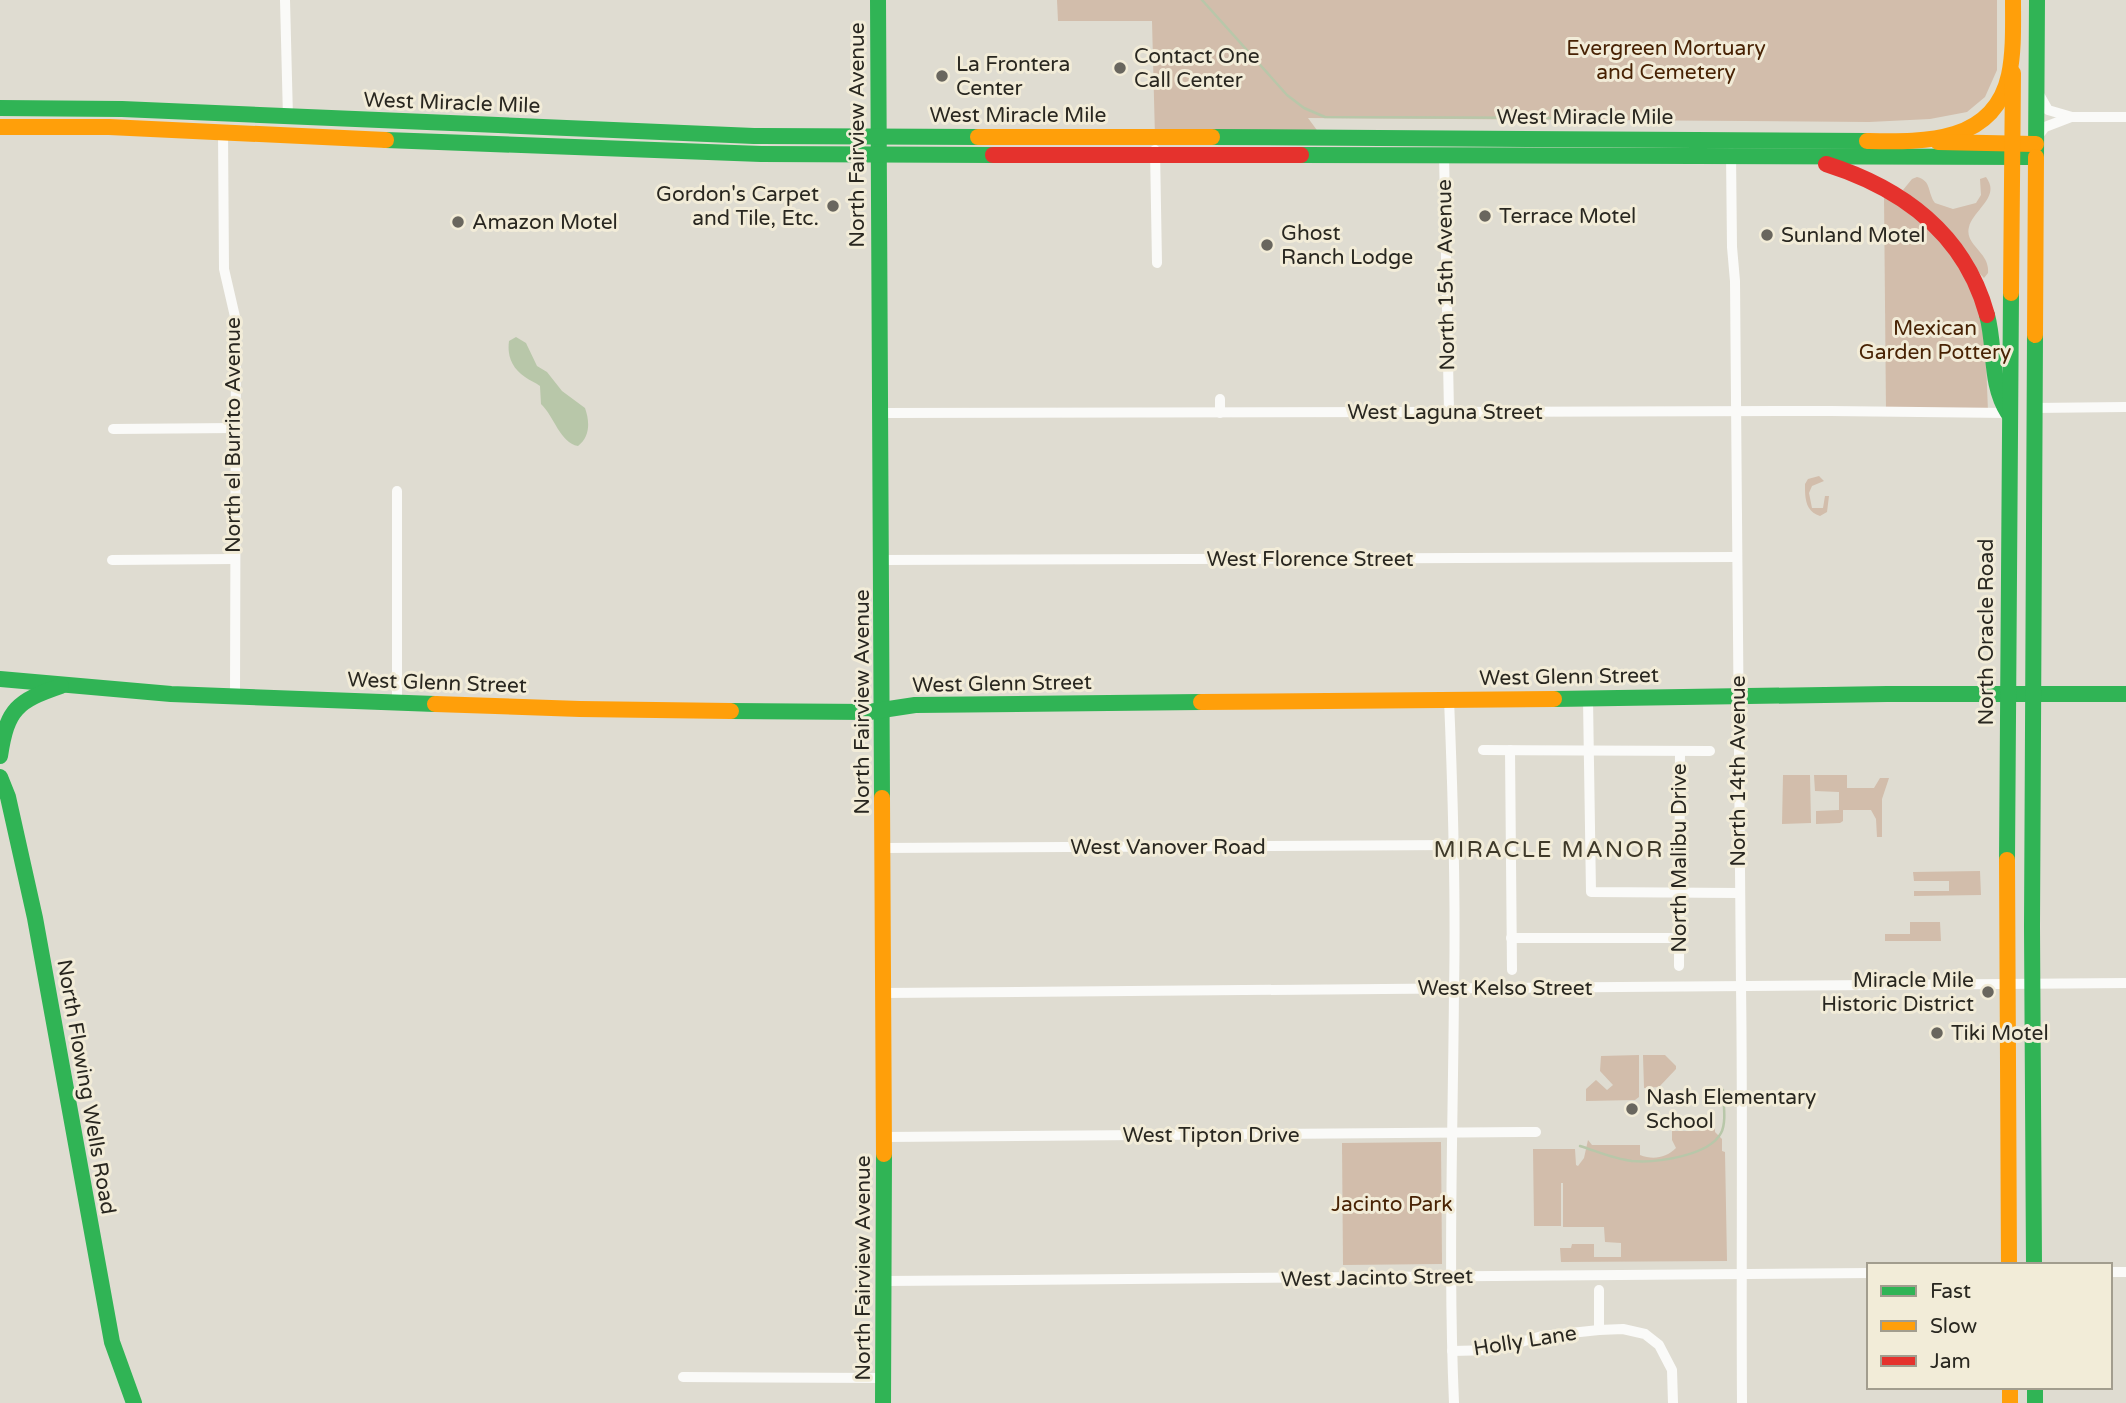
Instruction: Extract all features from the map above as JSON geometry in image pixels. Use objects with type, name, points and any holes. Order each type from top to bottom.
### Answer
[{"type":"main road","name":"North Fairview Avenue","points":[[878,0],[885,1138],[883,1403]]},
{"type":"main road","name":"North Oracle Road","points":[[2009,1263],[2006,694],[2013,0]]},
{"type":"main road","points":[[2034,1263],[2033,408],[2037,0]]},
{"type":"main road","points":[[1914,142],[1963,132],[1991,115],[2004,94],[2013,52]]},
{"type":"main road","name":"West Miracle Mile","points":[[0,108],[96,108],[743,136],[1731,139],[1914,142],[2011,150]]},
{"type":"main road","name":"West Miracle Mile","points":[[0,127],[97,126],[753,154],[1784,157],[2011,150],[2036,146]]},
{"type":"main road","points":[[474,144],[484,137],[574,140],[586,136],[589,130]]},
{"type":"main road","points":[[1784,157],[1835,166],[1871,179],[1906,200],[1947,237],[1967,265],[1983,299],[1993,340],[1996,392],[2008,412]]},
{"type":"main road","name":"West Glenn Street","points":[[0,680],[235,698],[593,709],[869,712],[915,705],[1887,694],[2126,694]]},
{"type":"main road","points":[[0,756],[3,732],[10,712],[28,699],[67,684]]},
{"type":"main road","name":"North Flowing Wells Road","points":[[0,778],[8,797],[35,918],[112,1342],[134,1403]]},
{"type":"street","points":[[285,0],[288,135]]},
{"type":"street","points":[[2036,87],[2048,110],[2072,117],[2126,117]]},
{"type":"street","points":[[2036,146],[2045,127],[2072,117]]},
{"type":"street","name":"North el Burrito Avenue","points":[[223,132],[224,269],[236,321],[235,698]]},
{"type":"street","points":[[1156,137],[1157,263]]},
{"type":"street","name":"North 15th Avenue","points":[[1444,138],[1448,412]]},
{"type":"street","name":"North 14th Avenue","points":[[1731,139],[1736,411],[1742,1403]]},
{"type":"street","points":[[1220,399],[1220,413]]},
{"type":"street","points":[[1319,400],[1319,413]]},
{"type":"street","points":[[2033,408],[2126,407]]},
{"type":"street","name":"West Laguna Street","points":[[881,414],[2008,412]]},
{"type":"street","points":[[113,429],[235,428]]},
{"type":"street","points":[[397,491],[397,702]]},
{"type":"street","name":"West Florence Street","points":[[882,561],[1737,557]]},
{"type":"street","points":[[112,559],[234,559]]},
{"type":"street","points":[[1449,699],[1453,845],[1451,1277],[1454,1403]]},
{"type":"street","points":[[1588,699],[1591,892],[1739,892]]},
{"type":"street","points":[[1483,750],[1710,751]]},
{"type":"street","points":[[1510,750],[1512,970]]},
{"type":"street","name":"North Malibu Drive","points":[[1679,966],[1680,751]]},
{"type":"street","name":"West Vanover Road","points":[[883,849],[1453,845]]},
{"type":"street","points":[[1511,939],[1679,938]]},
{"type":"street","name":"West Kelso Street","points":[[883,992],[1741,988],[2126,983]]},
{"type":"street","name":"West Tipton Drive","points":[[885,1138],[1536,1132]]},
{"type":"street","name":"West Jacinto Street","points":[[885,1281],[1867,1273]]},
{"type":"street","points":[[1599,1290],[1600,1330]]},
{"type":"street","name":"Holly Lane","points":[[1452,1351],[1493,1350],[1542,1336],[1600,1330],[1623,1329],[1645,1334],[1659,1345],[1672,1370],[1673,1403]]},
{"type":"street","points":[[683,1377],[883,1378]]},
{"type":"green space","name":"Evergreen Mortuary and Cemetery","points":[[1057,0],[1997,0],[1997,70],[1985,97],[1967,112],[1930,119],[1869,122],[1308,118],[1322,137],[1155,137],[1152,21],[1058,21]]},
{"type":"green space","points":[[1917,177],[1925,181],[1935,203],[1953,209],[1976,203],[1981,195],[1980,179],[1986,177],[1990,184],[1989,197],[1972,221],[1968,233],[1988,266],[1988,273],[1984,278],[1903,190]]},
{"type":"green space","name":"Mexican Garden Pottery","points":[[1884,196],[1928,225],[1972,282],[1985,334],[1988,412],[1886,411]]},
{"type":"green space","points":[[1819,476],[1824,481],[1812,486],[1809,493],[1812,508],[1823,508],[1825,496],[1829,496],[1827,512],[1820,516],[1811,511],[1805,489],[1808,479]]},
{"type":"green space","points":[[1783,775],[1810,775],[1811,823],[1782,824]]},
{"type":"green space","points":[[1814,775],[1847,775],[1847,788],[1874,788],[1880,778],[1889,778],[1882,799],[1882,837],[1877,837],[1876,819],[1871,810],[1843,810],[1843,821],[1840,823],[1816,824],[1816,811],[1839,810],[1839,792],[1815,791]]},
{"type":"green space","points":[[1980,871],[1981,895],[1914,896],[1914,891],[1949,891],[1949,881],[1914,881],[1913,872]]},
{"type":"green space","points":[[1910,922],[1940,922],[1941,941],[1885,941],[1885,934],[1910,934]]},
{"type":"green space","points":[[1639,1055],[1639,1097],[1635,1100],[1586,1101],[1586,1089],[1596,1080],[1607,1090],[1613,1085],[1600,1071],[1601,1056]]},
{"type":"green space","points":[[1643,1055],[1665,1055],[1676,1069],[1659,1087],[1644,1088]]},
{"type":"green space","points":[[1702,1128],[1715,1128],[1715,1132],[1722,1139],[1722,1151],[1725,1152],[1727,1261],[1561,1262],[1560,1248],[1571,1248],[1572,1244],[1594,1244],[1594,1257],[1621,1257],[1621,1243],[1605,1242],[1604,1227],[1563,1227],[1563,1183],[1561,1226],[1534,1226],[1533,1149],[1575,1149],[1578,1166],[1584,1158],[1588,1140],[1592,1145],[1640,1145],[1640,1155],[1659,1157],[1676,1148],[1672,1131],[1698,1131]]},
{"type":"green space","name":"Jacinto Park","points":[[1441,1142],[1442,1264],[1343,1265],[1342,1143]]},
{"type":"shaded area","points":[[516,337],[526,343],[537,366],[547,372],[562,391],[585,408],[588,429],[578,446],[566,440],[541,404],[540,386],[514,366],[509,352],[509,341]]},
{"type":"waterway","points":[[1202,0],[1287,95],[1304,108],[1325,117],[1585,118],[1598,123]]},
{"type":"waterway","points":[[1580,1146],[1632,1161],[1668,1159],[1694,1152],[1715,1141],[1721,1133],[1724,1118],[1723,1090]]},
{"type":"traffic: fast","points":[[878,0],[882,798]]},
{"type":"traffic: fast","points":[[1301,155],[2036,157],[2037,0]]},
{"type":"traffic: fast","points":[[0,108],[122,109],[754,136],[978,137]]},
{"type":"traffic: fast","points":[[1212,137],[1867,141]]},
{"type":"traffic: fast","points":[[386,140],[761,154],[993,155]]},
{"type":"traffic: fast","points":[[2007,860],[2011,293]]},
{"type":"traffic: fast","points":[[1987,315],[1995,378],[2008,413]]},
{"type":"traffic: fast","points":[[2034,1263],[2032,927],[2035,335]]},
{"type":"traffic: fast","points":[[0,679],[171,694],[435,704]]},
{"type":"traffic: fast","points":[[0,756],[6,727],[17,709],[24,702],[61,686]]},
{"type":"traffic: fast","points":[[1554,699],[2126,694]]},
{"type":"traffic: fast","points":[[731,711],[869,712],[915,705],[1201,702]]},
{"type":"traffic: fast","points":[[0,777],[8,797],[35,918],[112,1342],[134,1403]]},
{"type":"traffic: fast","points":[[883,1403],[884,1154]]},
{"type":"traffic: fast","points":[[2035,1389],[2035,1403]]},
{"type":"traffic: slow","points":[[1867,141],[1933,139],[1973,126],[1988,115],[2001,98],[2009,75],[2013,0]]},
{"type":"traffic: slow","points":[[2011,293],[2013,73]]},
{"type":"traffic: slow","points":[[0,127],[109,127],[386,140]]},
{"type":"traffic: slow","points":[[978,137],[1212,137]]},
{"type":"traffic: slow","points":[[1938,142],[2036,144]]},
{"type":"traffic: slow","points":[[2035,335],[2036,157]]},
{"type":"traffic: slow","points":[[1201,702],[1554,699]]},
{"type":"traffic: slow","points":[[435,704],[731,711]]},
{"type":"traffic: slow","points":[[882,798],[884,1154]]},
{"type":"traffic: slow","points":[[2007,860],[2009,1263]]},
{"type":"traffic: slow","points":[[2010,1389],[2010,1403]]},
{"type":"traffic: jam","points":[[993,155],[1301,155]]},
{"type":"traffic: jam","points":[[1826,164],[1880,186],[1927,218],[1963,261],[1977,286],[1987,315]]},
{"type":"place","name":"Contact One Call Center","points":[[1120,68]]},
{"type":"place","name":"La Frontera Center","points":[[942,76]]},
{"type":"place","name":"Gordon's Carpet and Tile, Etc.","points":[[833,206]]},
{"type":"place","name":"Terrace Motel","points":[[1485,216]]},
{"type":"place","name":"Amazon Motel","points":[[458,222]]},
{"type":"place","name":"Sunland Motel","points":[[1767,235]]},
{"type":"place","name":"Ghost Ranch Lodge","points":[[1267,245]]},
{"type":"place","name":"Miracle Mile Historic District","points":[[1988,992]]},
{"type":"place","name":"Tiki Motel","points":[[1937,1033]]},
{"type":"place","name":"Nash Elementary School","points":[[1632,1109]]},
{"type":"district","name":"MIRACLE MANOR","points":[[1549,850]]}]
